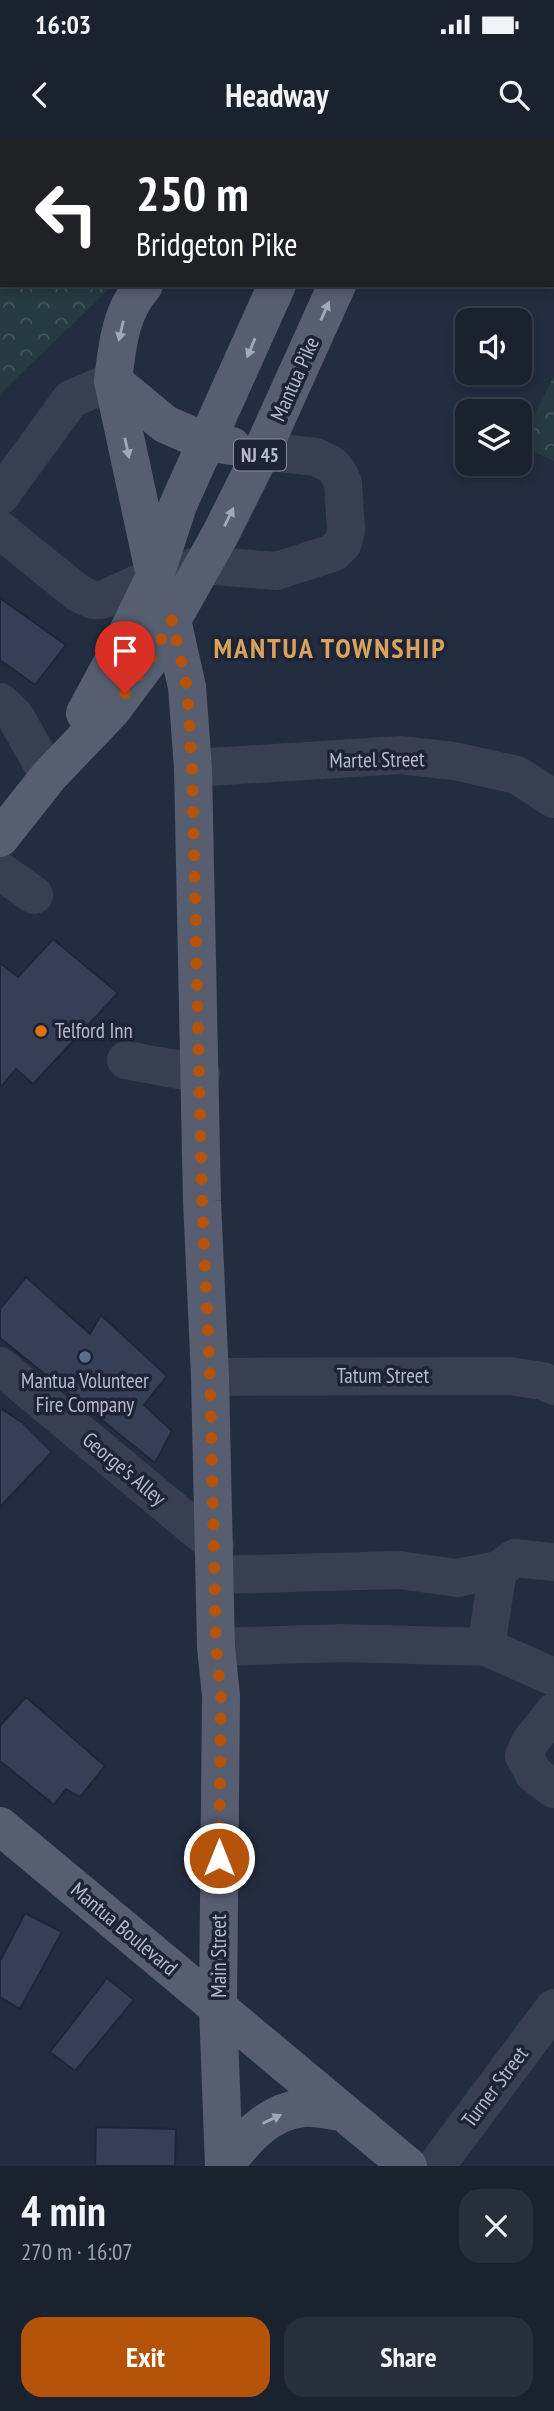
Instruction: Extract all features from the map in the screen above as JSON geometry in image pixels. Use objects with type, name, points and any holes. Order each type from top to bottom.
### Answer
[{"type":"main road","name":"Main Street","points":[[142,287],[135,294],[124,318],[113,381],[155,576],[172,620],[187,687],[192,768],[216,1647],[221,1696],[218,2008],[224,2166]]},
{"type":"main road","name":"NJ 45","points":[[49,776],[117,654],[155,576],[178,505],[277,287]]},
{"type":"main road","name":"Mantua Pike","points":[[172,620],[262,451],[336,287]]},
{"type":"main road","points":[[113,381],[165,424],[206,442],[262,451]]},
{"type":"main road","name":"NJ 45","points":[[0,838],[49,776],[112,710],[150,659],[172,620]]},
{"type":"main road","name":"Mantua Boulevard","points":[[0,1826],[408,2166]]},
{"type":"main road","points":[[224,2166],[250,2133],[274,2117],[303,2108],[343,2112]]},
{"type":"street","points":[[0,496],[71,399],[113,381]]},
{"type":"street","points":[[0,530],[78,593],[93,600],[102,600],[155,576],[203,565],[276,571],[332,553],[343,543],[346,530],[343,482],[332,465],[316,457],[262,451]]},
{"type":"street","points":[[0,702],[15,716],[49,776]]},
{"type":"street","name":"Martel Street","points":[[192,768],[400,755],[454,761],[517,775],[554,799]]},
{"type":"street","points":[[0,871],[34,895]]},
{"type":"street","points":[[126,1060],[201,1074]]},
{"type":"street","name":"George's Alley","points":[[0,1366],[215,1560]]},
{"type":"street","name":"Tatum Street","points":[[210,1377],[509,1376],[543,1381],[554,1386]]},
{"type":"street","points":[[215,1560],[399,1570],[457,1578],[498,1570],[515,1558],[554,1562]]},
{"type":"street","points":[[485,1647],[498,1570]]},
{"type":"street","points":[[216,1647],[343,1643],[485,1647],[554,1677]]},
{"type":"street","points":[[554,1712],[530,1742],[524,1756],[534,1774],[554,1789]]},
{"type":"street","name":"Turner Street","points":[[436,2166],[554,2008]]},
{"type":"green space","points":[[0,287],[111,287],[0,394]]},
{"type":"green space","points":[[554,376],[554,461],[532,451],[532,421]]},
{"type":"building","points":[[0,598],[66,645],[35,685],[0,660]]},
{"type":"building","name":"Telford Inn","points":[[53,939],[118,993],[33,1084],[16,1069],[0,1088],[0,963],[18,977]]},
{"type":"building","name":"Mantua Volunteer Fire Company","points":[[26,1277],[90,1334],[101,1315],[167,1376],[144,1405],[172,1431],[155,1463],[0,1338],[0,1309]]},
{"type":"building","points":[[0,1408],[23,1423],[52,1452],[0,1507]]},
{"type":"building","points":[[26,1697],[105,1766],[80,1797],[66,1789],[54,1805],[0,1761],[0,1726]]},
{"type":"building","points":[[25,1913],[62,1932],[20,2009],[0,1997],[0,1961]]},
{"type":"building","points":[[107,1978],[134,2000],[75,2071],[50,2052]]},
{"type":"building","points":[[96,2127],[176,2129],[175,2166],[95,2166]]},
{"type":"place","name":"Telford Inn","points":[[41,1031]]},
{"type":"place","name":"Mantua Volunteer Fire Company","points":[[85,1357]]},
{"type":"district","name":"MANTUA TOWNSHIP","points":[[330,648]]},
{"type":"route","points":[[125,693],[150,659],[172,620],[187,687],[192,768],[202,1201],[210,1377],[216,1647],[221,1696],[219,1858]]}]
